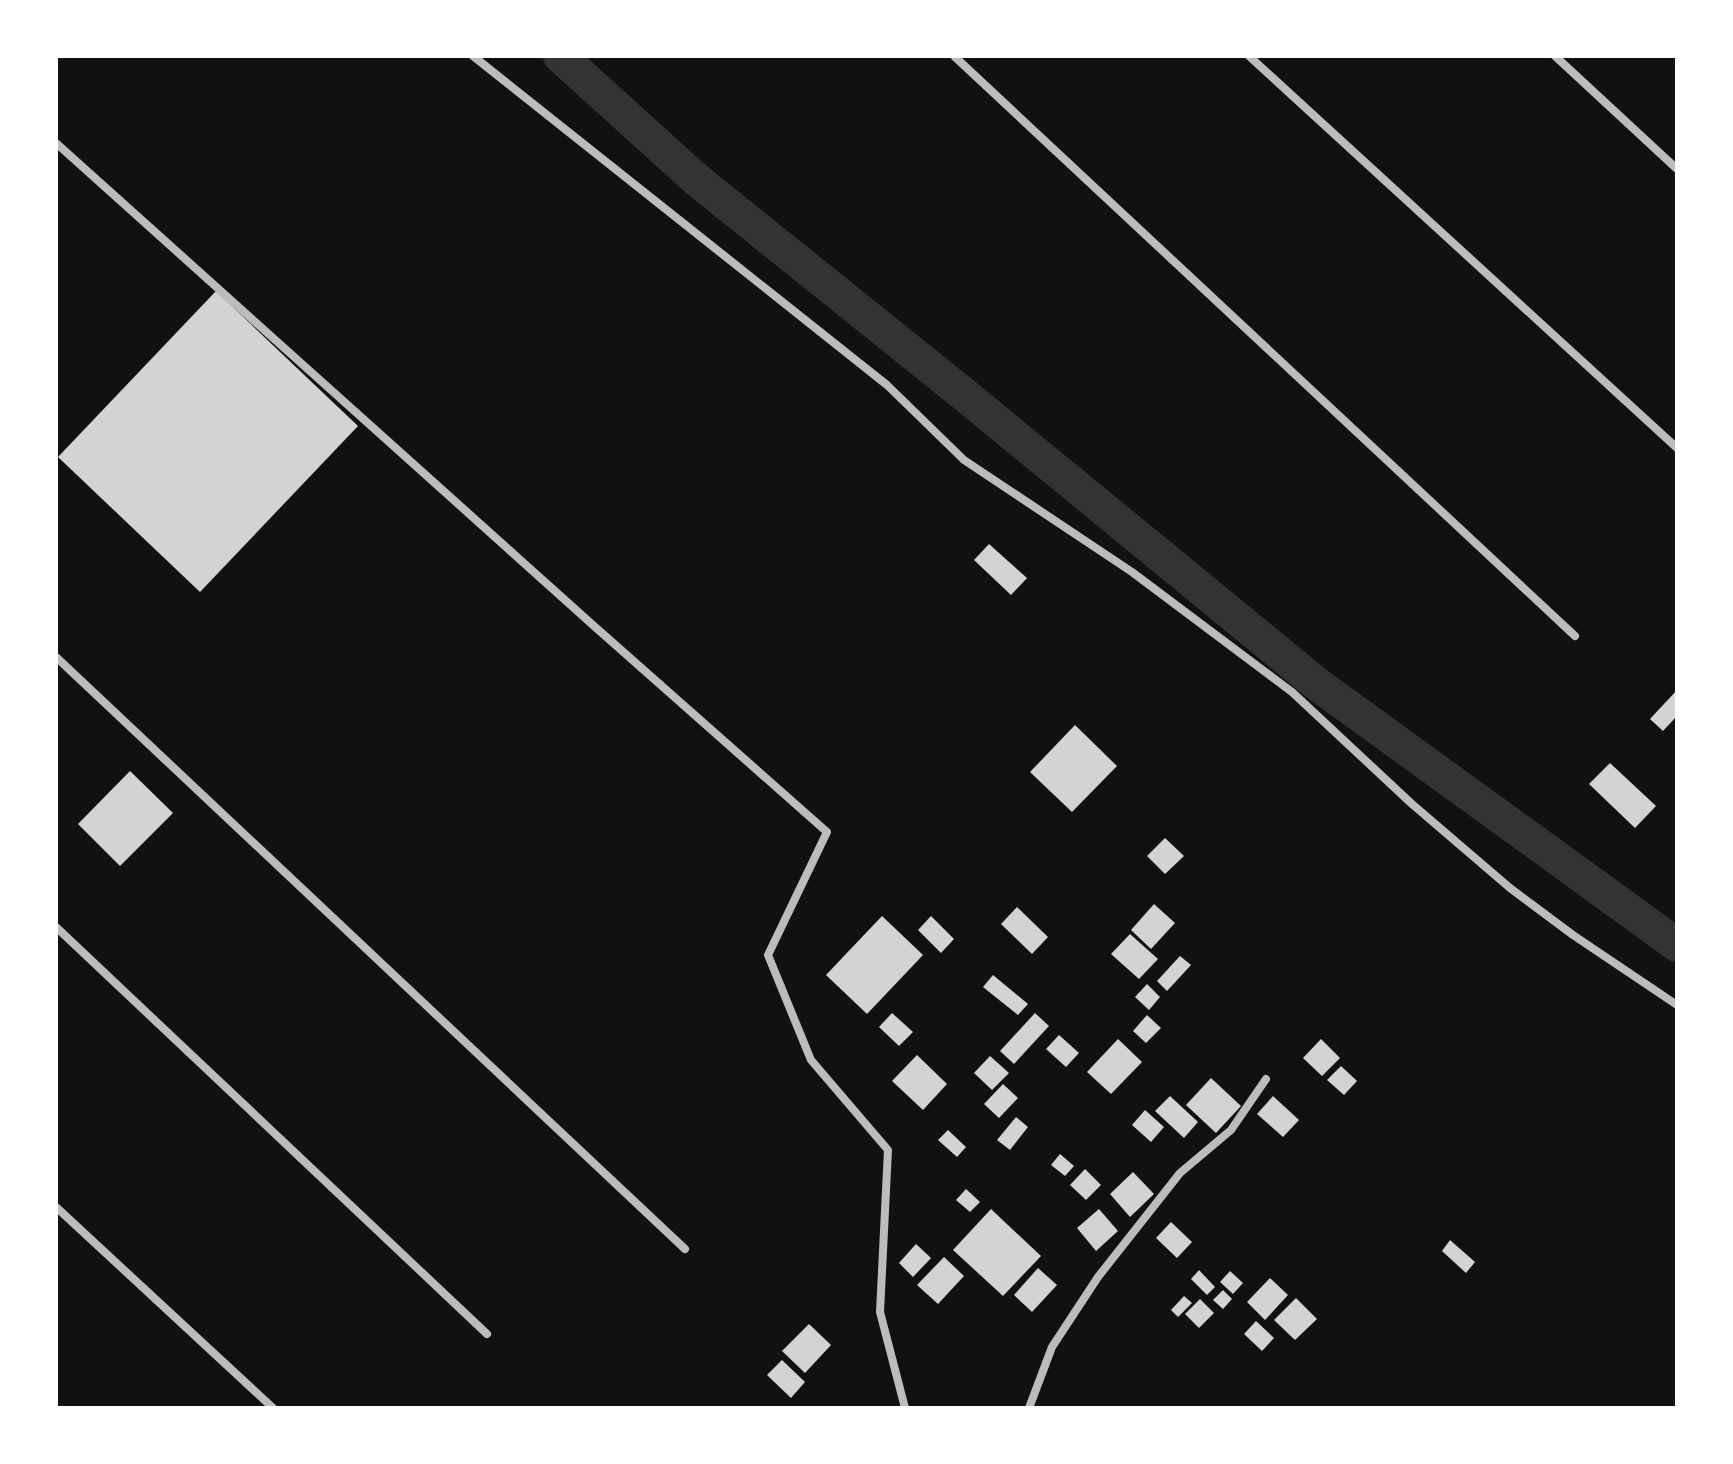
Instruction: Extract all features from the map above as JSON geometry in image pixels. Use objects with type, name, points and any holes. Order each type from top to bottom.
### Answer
[{"type":"street","points":[[473,56],[887,385],[964,460],[1132,572],[1280,683],[1412,804],[1510,888],[1677,1005]]},
{"type":"street","points":[[954,56],[1575,636]]},
{"type":"street","points":[[1249,56],[1677,448]]},
{"type":"street","points":[[1555,56],[1677,169]]},
{"type":"street","points":[[56,143],[827,832],[768,955],[811,1060],[888,1150],[880,1312],[905,1408]]},
{"type":"street","points":[[56,657],[685,1249]]},
{"type":"street","points":[[56,927],[487,1334]]},
{"type":"street","points":[[1029,1408],[1052,1347],[1098,1277],[1180,1173],[1231,1130],[1266,1079]]},
{"type":"street","points":[[56,1207],[273,1408]]},
{"type":"building","points":[[216,291],[358,426],[200,592],[58,457]]},
{"type":"building","points":[[989,544],[1027,578],[1011,595],[974,560]]},
{"type":"building","points":[[1677,690],[1677,716],[1663,731],[1650,719]]},
{"type":"building","points":[[1075,725],[1117,766],[1072,812],[1030,772]]},
{"type":"building","points":[[1610,763],[1656,806],[1635,828],[1589,784]]},
{"type":"building","points":[[130,771],[173,813],[120,866],[78,824]]},
{"type":"building","points":[[1165,838],[1184,856],[1165,874],[1147,856]]},
{"type":"building","points":[[1154,904],[1175,923],[1151,949],[1131,930]]},
{"type":"building","points":[[1017,907],[1048,937],[1032,954],[1001,924]]},
{"type":"building","points":[[882,916],[923,955],[867,1014],[826,975]]},
{"type":"building","points":[[931,916],[954,939],[941,953],[918,930]]},
{"type":"building","points":[[1130,934],[1158,959],[1139,979],[1111,954]]},
{"type":"building","points":[[1180,956],[1191,965],[1167,991],[1157,981]]},
{"type":"building","points":[[993,975],[1028,1004],[1018,1015],[983,987]]},
{"type":"building","points":[[1147,984],[1160,997],[1149,1010],[1135,997]]},
{"type":"building","points":[[892,1013],[913,1032],[899,1046],[879,1027]]},
{"type":"building","points":[[1035,1013],[1049,1026],[1014,1064],[1000,1051]]},
{"type":"building","points":[[1147,1015],[1161,1028],[1146,1043],[1133,1031]]},
{"type":"building","points":[[1059,1035],[1079,1053],[1066,1067],[1046,1049]]},
{"type":"building","points":[[1118,1039],[1142,1062],[1111,1094],[1087,1072]]},
{"type":"building","points":[[1321,1039],[1340,1058],[1322,1076],[1303,1058]]},
{"type":"building","points":[[917,1055],[947,1084],[923,1110],[892,1081]]},
{"type":"building","points":[[990,1056],[1009,1073],[992,1090],[974,1073]]},
{"type":"building","points":[[1341,1066],[1357,1081],[1344,1095],[1327,1080]]},
{"type":"building","points":[[1211,1078],[1241,1106],[1216,1133],[1186,1105]]},
{"type":"building","points":[[1003,1084],[1018,1098],[999,1118],[984,1104]]},
{"type":"building","points":[[1170,1096],[1198,1122],[1184,1138],[1155,1111]]},
{"type":"building","points":[[1273,1096],[1299,1120],[1283,1137],[1257,1114]]},
{"type":"building","points":[[1145,1110],[1164,1127],[1151,1142],[1132,1125]]},
{"type":"building","points":[[1016,1117],[1028,1127],[1010,1150],[997,1140]]},
{"type":"building","points":[[948,1130],[966,1147],[957,1157],[938,1140]]},
{"type":"building","points":[[1060,1154],[1074,1166],[1065,1176],[1051,1165]]},
{"type":"building","points":[[1085,1169],[1101,1185],[1086,1200],[1070,1185]]},
{"type":"building","points":[[1133,1172],[1154,1194],[1130,1217],[1110,1194]]},
{"type":"building","points":[[966,1189],[980,1202],[970,1212],[956,1200]]},
{"type":"building","points":[[991,1209],[1041,1256],[1003,1296],[953,1250]]},
{"type":"building","points":[[1099,1209],[1118,1231],[1096,1251],[1077,1228]]},
{"type":"building","points":[[1171,1222],[1192,1242],[1177,1258],[1156,1238]]},
{"type":"building","points":[[1450,1240],[1475,1262],[1466,1273],[1442,1251]]},
{"type":"building","points":[[916,1244],[931,1258],[913,1277],[899,1263]]},
{"type":"building","points":[[944,1257],[964,1276],[938,1304],[917,1285]]},
{"type":"building","points":[[1038,1268],[1057,1285],[1032,1312],[1014,1295]]},
{"type":"building","points":[[1199,1270],[1215,1287],[1207,1295],[1191,1279]]},
{"type":"building","points":[[1230,1271],[1243,1283],[1233,1294],[1220,1282]]},
{"type":"building","points":[[1270,1278],[1288,1295],[1265,1320],[1247,1302]]},
{"type":"building","points":[[1223,1290],[1232,1299],[1223,1309],[1213,1300]]},
{"type":"building","points":[[1184,1296],[1192,1303],[1178,1317],[1171,1310]]},
{"type":"building","points":[[1296,1298],[1317,1319],[1295,1340],[1274,1320]]},
{"type":"building","points":[[1200,1299],[1214,1313],[1199,1328],[1185,1314]]},
{"type":"building","points":[[1256,1321],[1274,1338],[1262,1351],[1244,1334]]},
{"type":"building","points":[[809,1324],[831,1345],[805,1373],[782,1351]]},
{"type":"building","points":[[782,1360],[805,1382],[791,1398],[767,1375]]},
{"type":"waterway","points":[[560,56],[697,180],[1317,684],[1677,945]]}]
